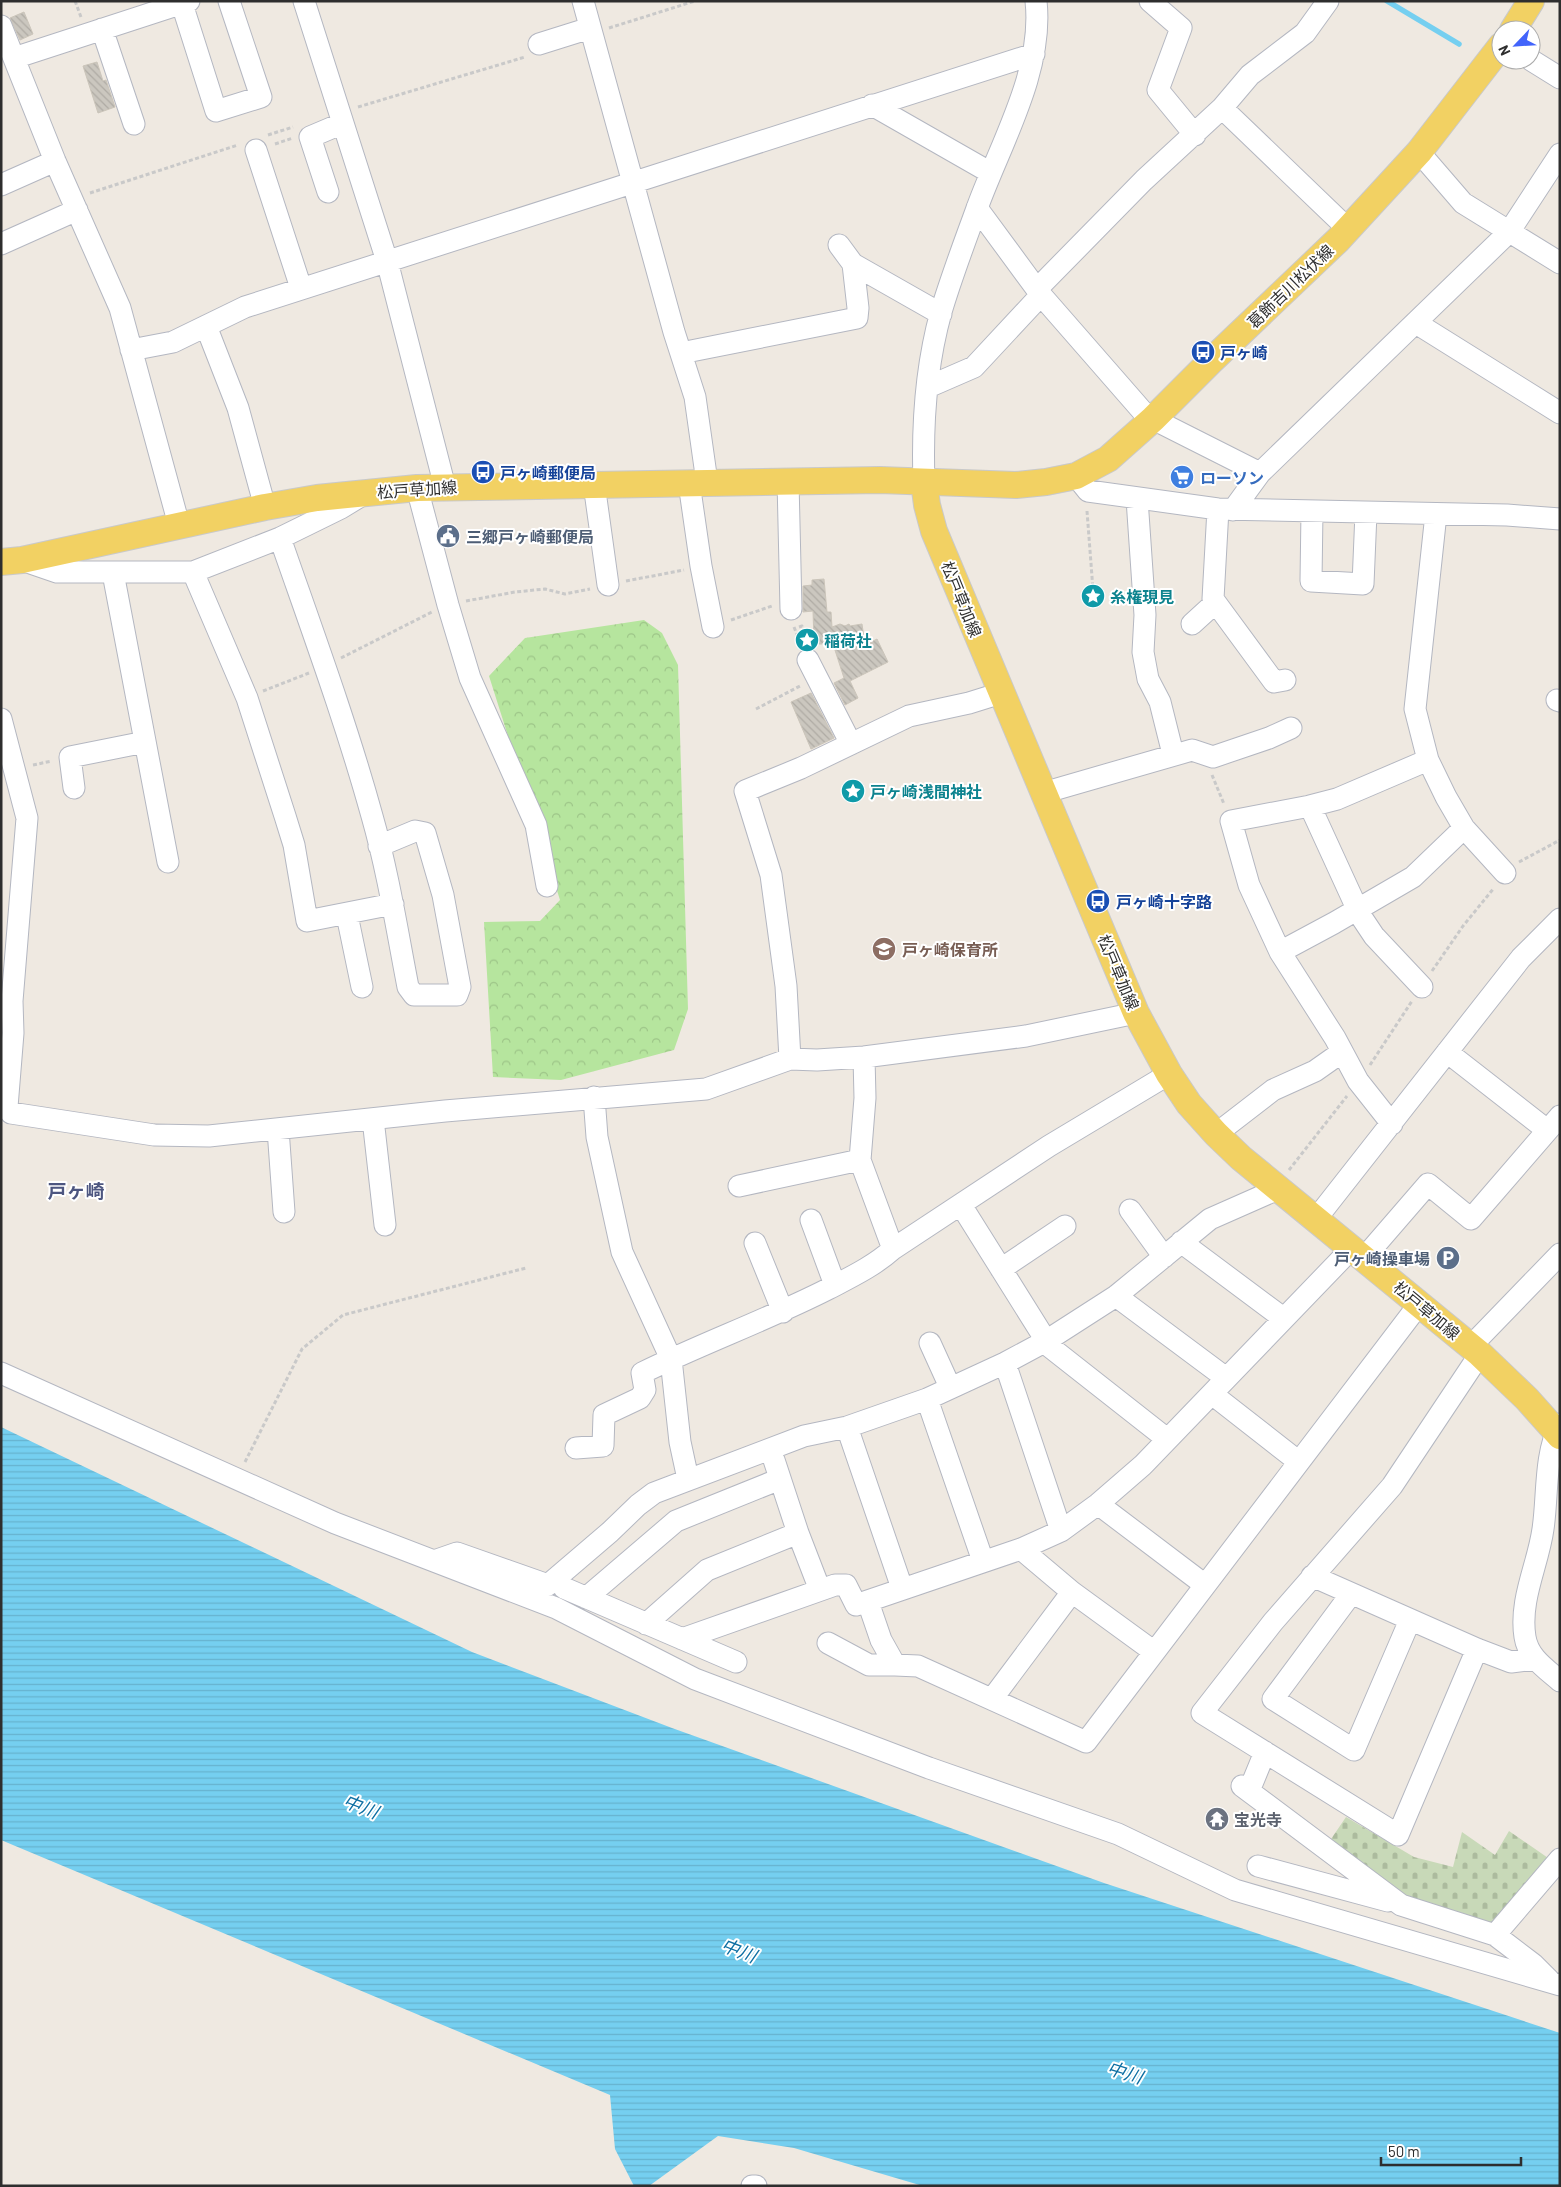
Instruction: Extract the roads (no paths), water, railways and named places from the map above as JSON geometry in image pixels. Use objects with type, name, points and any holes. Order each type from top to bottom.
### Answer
[{"type":"main road","points":[[1519,20],[1531,1]]},
{"type":"main road","name":"葛飾吉川松伏線","points":[[924,482],[1016,485],[1080,481],[1152,420],[1348,229],[1419,152],[1491,59]]},
{"type":"main road","name":"松戸草加線","points":[[12,561],[265,507],[317,498],[417,488],[698,482],[924,482],[927,505],[934,531],[1136,1014],[1168,1074],[1189,1104],[1216,1134],[1277,1188],[1420,1303],[1475,1350],[1559,1430]]},
{"type":"street","points":[[14,58],[174,4],[216,111],[261,97],[229,1]]},
{"type":"street","points":[[304,1],[387,261],[445,486]]},
{"type":"street","points":[[583,1],[695,397],[701,566],[714,627]]},
{"type":"street","points":[[1150,1],[1181,28],[1158,90],[1195,135]]},
{"type":"street","points":[[928,387],[974,367],[1039,292],[1144,180],[1195,135],[1222,108],[1250,74],[1305,33],[1328,1]]},
{"type":"street","points":[[924,482],[923,456],[928,387],[941,314],[977,208],[1024,87],[1034,54],[1039,2]]},
{"type":"street","points":[[1,26],[55,161],[120,308],[179,525]]},
{"type":"street","points":[[102,28],[134,124]]},
{"type":"street","points":[[534,50],[591,31]]},
{"type":"street","points":[[132,350],[173,342],[244,307],[301,288],[1034,54]]},
{"type":"street","points":[[1541,66],[1560,78]]},
{"type":"street","points":[[872,106],[991,173]]},
{"type":"street","points":[[1222,108],[1348,229]]},
{"type":"street","points":[[328,192],[303,131],[342,118]]},
{"type":"street","points":[[254,145],[301,288]]},
{"type":"street","points":[[1419,152],[1463,203],[1560,263]]},
{"type":"street","points":[[2,182],[55,161]]},
{"type":"street","points":[[1285,680],[1274,682],[1213,598],[1225,510],[1260,473],[1509,232],[1558,161]]},
{"type":"street","points":[[1,244],[75,205]]},
{"type":"street","points":[[977,208],[1039,292],[1152,420],[1260,473]]},
{"type":"street","points":[[840,245],[853,264],[941,314]]},
{"type":"street","points":[[682,353],[857,318],[858,308],[853,264]]},
{"type":"street","points":[[1416,323],[1560,413]]},
{"type":"street","points":[[206,326],[238,408],[265,507]]},
{"type":"street","points":[[788,481],[792,613]]},
{"type":"street","points":[[1080,481],[1088,491],[1225,510],[1507,515],[1560,519]]},
{"type":"street","points":[[594,484],[608,585]]},
{"type":"street","points":[[417,488],[470,678],[536,824],[547,886]]},
{"type":"street","points":[[12,561],[56,572],[193,572],[280,538],[342,508],[366,493]]},
{"type":"street","points":[[1137,499],[1145,615],[1143,652],[1148,679],[1160,702],[1173,754]]},
{"type":"street","points":[[1312,511],[1311,581],[1363,584],[1366,513]]},
{"type":"street","points":[[1436,514],[1415,709],[1428,760],[1464,828],[1505,873]]},
{"type":"street","points":[[280,538],[328,676],[372,816],[408,987],[414,995],[457,995],[460,987],[443,895],[425,833],[415,832],[379,846]]},
{"type":"street","points":[[193,572],[247,698],[294,845],[307,921],[392,904]]},
{"type":"street","points":[[113,573],[168,862]]},
{"type":"street","points":[[1192,624],[1216,603]]},
{"type":"street","points":[[812,669],[851,744]]},
{"type":"street","points":[[790,1059],[786,986],[771,875],[745,790],[801,768],[909,716],[1001,693]]},
{"type":"street","points":[[1,719],[27,818],[6,1002],[13,1050],[8,1106],[11,1113],[154,1135],[202,1136],[594,1097],[706,1089],[790,1059],[864,1058],[1026,1036],[1136,1014]]},
{"type":"street","points":[[1043,793],[1192,750],[1214,757],[1269,738],[1290,728]]},
{"type":"street","points":[[74,788],[70,757],[145,742]]},
{"type":"street","points":[[1392,1124],[1358,1081],[1280,952],[1249,885],[1231,821],[1310,806],[1336,799],[1428,760]]},
{"type":"street","points":[[1310,806],[1358,909],[1374,936],[1422,987]]},
{"type":"street","points":[[1280,952],[1413,877],[1464,828]]},
{"type":"street","points":[[347,914],[362,987]]},
{"type":"street","points":[[1316,1219],[1521,958],[1560,919]]},
{"type":"street","points":[[1216,1134],[1273,1090],[1315,1071],[1342,1052]]},
{"type":"street","points":[[682,1639],[836,1585],[846,1585],[856,1605],[868,1602],[902,1588],[1022,1549],[1061,1531],[1098,1504],[1144,1465],[1283,1318],[1358,1253],[1428,1184],[1472,1220],[1553,1123],[1447,1052]]},
{"type":"street","points":[[864,1058],[866,1098],[860,1160],[893,1248]]},
{"type":"street","points":[[576,1448],[603,1446],[604,1415],[640,1398],[645,1390],[642,1373],[783,1312],[879,1262],[893,1248],[1049,1146],[1168,1074]]},
{"type":"street","points":[[594,1097],[597,1137],[622,1252],[671,1359],[680,1442],[688,1479]]},
{"type":"street","points":[[373,1119],[385,1224]]},
{"type":"street","points":[[278,1129],[284,1212]]},
{"type":"street","points":[[739,1186],[860,1160]]},
{"type":"street","points":[[434,1561],[457,1554],[548,1585],[654,1493],[804,1436],[847,1427],[927,1398],[1004,1363],[1046,1341],[1116,1296],[1210,1219],[1277,1188]]},
{"type":"street","points":[[961,1205],[1050,1347],[1167,1439]]},
{"type":"street","points":[[1130,1210],[1164,1257]]},
{"type":"street","points":[[811,1220],[835,1285]]},
{"type":"street","points":[[1001,1269],[1065,1226]]},
{"type":"street","points":[[1181,1242],[1283,1318]]},
{"type":"street","points":[[755,1243],[783,1312]]},
{"type":"street","points":[[1477,1649],[1398,1835],[1202,1712],[1273,1622],[1392,1486],[1475,1350],[1560,1254]]},
{"type":"street","points":[[1116,1296],[1226,1378]]},
{"type":"street","points":[[828,1643],[869,1666],[918,1666],[1086,1742],[1153,1651],[1420,1303]]},
{"type":"street","points":[[930,1343],[950,1387]]},
{"type":"street","points":[[1004,1363],[1061,1531]]},
{"type":"street","points":[[1,1373],[335,1523],[556,1608],[695,1679],[809,1724],[1118,1834],[1235,1890],[1556,1985]]},
{"type":"street","points":[[1212,1394],[1299,1462]]},
{"type":"street","points":[[927,1398],[983,1561]]},
{"type":"street","points":[[847,1427],[902,1588]]},
{"type":"street","points":[[1559,1430],[1550,1459],[1543,1530],[1524,1612],[1525,1638],[1534,1658],[1560,1680]]},
{"type":"street","points":[[586,1598],[676,1521],[777,1470],[820,1590]]},
{"type":"street","points":[[1098,1504],[1205,1585]]},
{"type":"street","points":[[639,1651],[648,1625],[707,1570],[798,1533]]},
{"type":"street","points":[[1022,1549],[1072,1592],[1153,1651]]},
{"type":"street","points":[[1312,1576],[1477,1649],[1511,1662],[1534,1658]]},
{"type":"street","points":[[564,1588],[736,1662]]},
{"type":"street","points":[[992,1699],[1072,1592]]},
{"type":"street","points":[[1350,1594],[1273,1698],[1354,1750],[1410,1620]]},
{"type":"street","points":[[868,1602],[881,1640],[895,1665]]},
{"type":"street","points":[[1265,1752],[1245,1788],[1402,1905]]},
{"type":"street","points":[[1495,1935],[1560,1859]]},
{"type":"street","points":[[1258,1866],[1402,1905],[1495,1935],[1533,1964],[1556,1985]]},
{"type":"water","name":"中川","points":[[1,1427],[472,1652],[672,1728],[1104,1883],[1560,2033],[1560,2186],[923,2186],[794,2148],[718,2136],[649,2186],[634,2186],[615,2149],[610,2095],[1,1840]]},
{"type":"waterway","points":[[1387,1],[1459,44]]},
{"type":"place","name":"戸ヶ崎","points":[[1203,352]]},
{"type":"place","name":"戸ヶ崎郵便局","points":[[483,472]]},
{"type":"place","name":"ローソン","points":[[1182,477]]},
{"type":"place","name":"三郷戸ヶ崎郵便局","points":[[448,536]]},
{"type":"place","name":"糸権現見","points":[[1093,596]]},
{"type":"place","name":"稲荷社","points":[[807,640]]},
{"type":"place","name":"戸ヶ崎浅間神社","points":[[853,791]]},
{"type":"place","name":"戸ヶ崎十字路","points":[[1098,901]]},
{"type":"place","name":"戸ヶ崎保育所","points":[[884,949]]},
{"type":"place","name":"戸ヶ崎操車場","points":[[1448,1258]]},
{"type":"place","name":"宝光寺","points":[[1217,1819]]},
{"type":"district","name":"戸ヶ崎","points":[[76,1190]]}]
